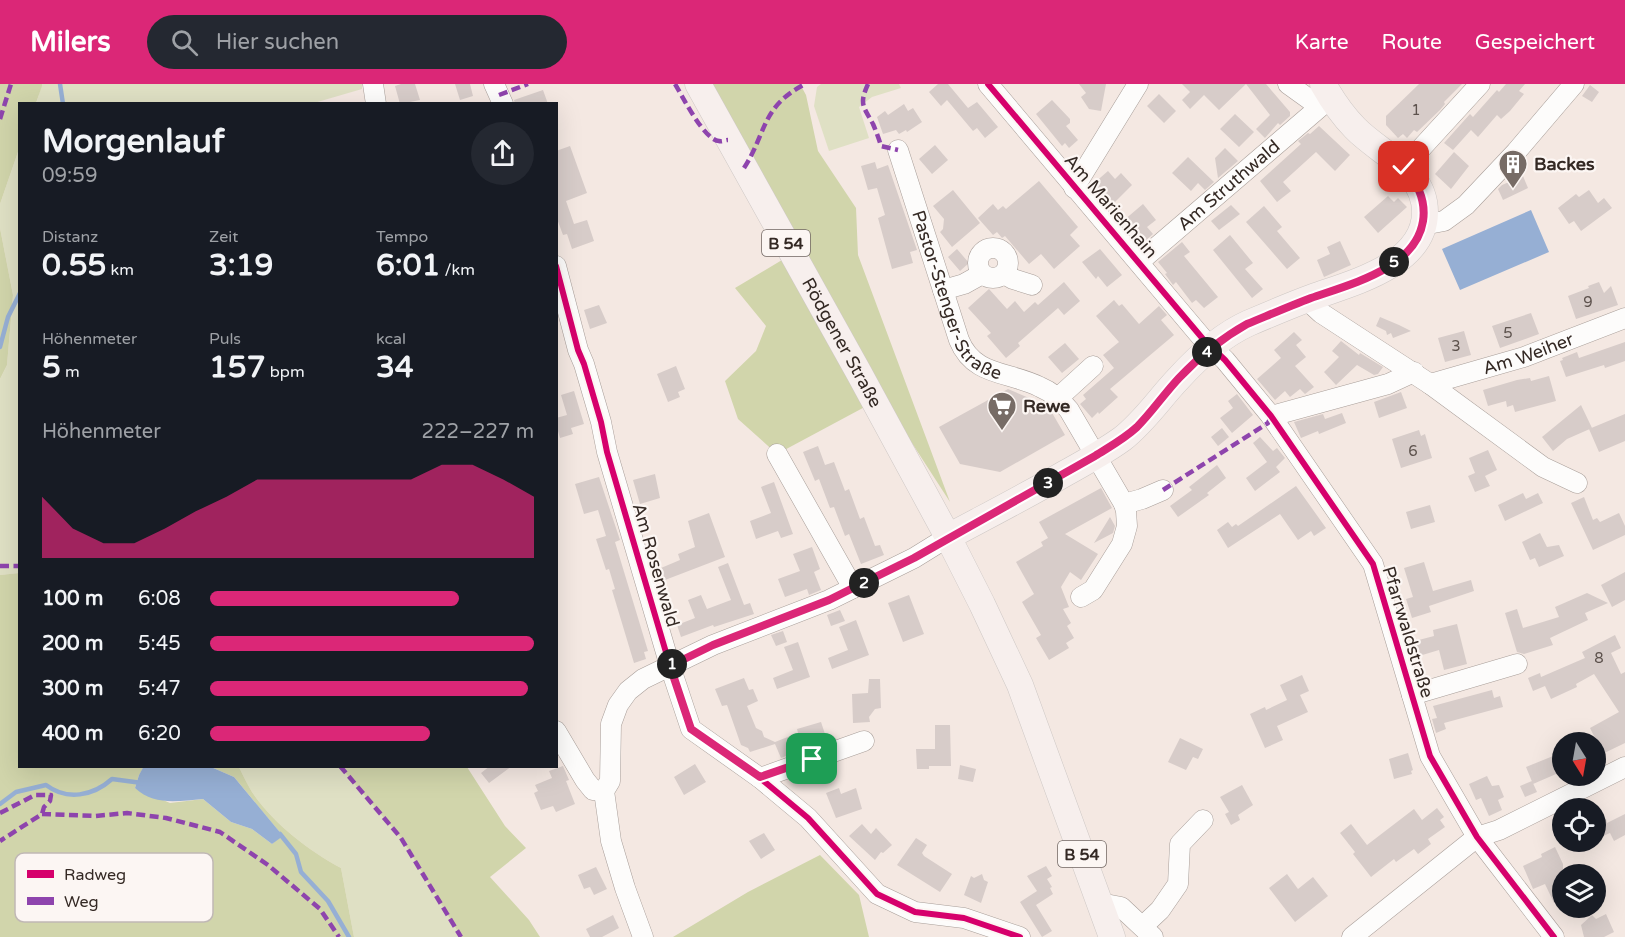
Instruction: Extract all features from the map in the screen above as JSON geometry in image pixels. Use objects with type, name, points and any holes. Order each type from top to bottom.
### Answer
[{"type":"main road","name":"Rödgener Straße","points":[[698,84],[948,537],[1020,685],[1112,937]]},
{"type":"main road","points":[[948,537],[1095,456],[1136,427],[1179,378],[1211,347],[1247,324],[1389,267],[1414,244],[1423,225],[1425,213],[1421,193],[1412,176],[1355,128],[1324,96]]},
{"type":"street","points":[[373,84],[376,102]]},
{"type":"street","points":[[494,84],[502,102]]},
{"type":"street","name":"Am Marienhain","points":[[988,84],[1211,347]]},
{"type":"street","points":[[1074,188],[1138,84]]},
{"type":"street","points":[[1288,84],[1324,96]]},
{"type":"street","points":[[1404,167],[1480,84]]},
{"type":"street","points":[[1423,225],[1443,221],[1466,205],[1516,152],[1574,84]]},
{"type":"street","name":"Am Struthwald","points":[[1139,261],[1324,96]]},
{"type":"street","name":"Pastor-Stenger-Straße","points":[[898,150],[959,340],[967,356],[985,369],[1039,386],[1059,398],[1069,410],[1124,504]]},
{"type":"street","points":[[989,248],[1004,252],[1009,265],[1004,274],[991,279],[982,274],[978,264],[980,254],[989,248]]},
{"type":"street","name":"Am Rosenwald","points":[[558,273],[574,339],[601,422],[606,452],[691,729],[760,777],[808,818],[877,894],[915,912],[964,918],[1020,937]]},
{"type":"street","points":[[943,290],[964,284],[982,274]]},
{"type":"street","points":[[1004,274],[1032,285]]},
{"type":"street","points":[[1307,300],[1321,312],[1414,372],[1543,467],[1577,483]]},
{"type":"street","name":"Am Weiher","points":[[1430,384],[1524,357],[1625,318]]},
{"type":"street","name":"Pfarrwaldstraße","points":[[1211,347],[1225,360],[1271,416],[1372,564],[1430,756],[1477,837],[1554,937]]},
{"type":"street","points":[[1059,398],[1093,366]]},
{"type":"street","points":[[1271,416],[1388,384],[1414,372]]},
{"type":"street","points":[[777,454],[853,588]]},
{"type":"street","points":[[1082,597],[1093,590],[1122,544],[1127,526],[1124,504],[1163,490]]},
{"type":"street","points":[[643,937],[611,841],[604,791],[610,781],[611,724],[618,705],[628,691],[643,679],[713,645],[829,600],[914,558],[948,537]]},
{"type":"street","points":[[1412,695],[1517,664]]},
{"type":"street","points":[[558,734],[593,790],[604,791]]},
{"type":"street","points":[[760,777],[864,741]]},
{"type":"street","points":[[1352,937],[1477,837],[1499,830],[1625,767]]},
{"type":"street","points":[[1100,903],[1121,907],[1148,932],[1178,884],[1180,844],[1203,820]]},
{"type":"street","points":[[964,918],[971,937]]},
{"type":"green space","points":[[0,84],[42,84],[36,102],[18,102],[18,152],[0,204]]},
{"type":"green space","points":[[42,84],[362,84],[362,89],[317,102],[37,102]]},
{"type":"green space","points":[[706,84],[800,84],[806,95],[818,151],[856,208],[858,255],[950,502],[881,395]]},
{"type":"green space","points":[[821,84],[899,84],[901,88],[872,97],[859,107],[869,138],[829,151],[814,106],[817,87]]},
{"type":"green space","points":[[18,152],[18,573],[0,575],[0,379],[7,365],[13,295],[0,228],[0,204]]},
{"type":"green space","points":[[0,228],[13,295],[7,365],[0,379]]},
{"type":"green space","points":[[792,254],[874,402],[777,454],[738,419],[725,381],[756,351],[766,326],[735,288]]},
{"type":"green space","points":[[18,573],[18,768],[143,768],[135,788],[170,803],[203,799],[231,822],[252,829],[272,844],[282,835],[234,777],[213,768],[240,768],[260,803],[281,825],[316,853],[341,868],[354,937],[0,937],[0,575]]},
{"type":"green space","points":[[240,768],[341,768],[401,838],[461,937],[354,937],[341,868],[316,853],[281,825],[252,792]]},
{"type":"green space","points":[[341,768],[468,768],[505,826],[526,848],[490,877],[529,920],[540,937],[461,937],[401,838]]},
{"type":"green space","points":[[820,855],[859,895],[869,937],[673,937],[748,892]]},
{"type":"water","points":[[1531,210],[1549,252],[1460,290],[1442,249]]},
{"type":"water","points":[[143,768],[213,768],[234,777],[283,836],[272,844],[252,829],[231,822],[203,799],[167,801],[150,798],[135,788]]},
{"type":"building","points":[[415,84],[420,100],[399,102],[395,86]]},
{"type":"building","points":[[455,84],[470,84],[473,96],[460,100]]},
{"type":"building","points":[[938,84],[948,84],[968,108],[977,102],[998,127],[985,138],[977,128],[973,131],[947,100],[941,106],[929,92]]},
{"type":"building","points":[[1079,84],[1106,84],[1101,111],[1089,109],[1081,97],[1086,93]]},
{"type":"building","points":[[1182,84],[1246,84],[1219,110],[1204,95],[1190,109],[1182,100],[1190,92]]},
{"type":"building","points":[[1246,84],[1266,84],[1290,112],[1290,116],[1280,125],[1278,123],[1265,138],[1256,129],[1270,115]]},
{"type":"building","points":[[1419,84],[1462,84],[1417,132],[1414,130],[1407,138],[1403,134],[1398,138],[1386,125],[1386,116]]},
{"type":"building","points":[[1506,84],[1525,84],[1519,91],[1524,94],[1510,111],[1501,119],[1497,115],[1478,137],[1471,130],[1453,150],[1444,143],[1470,114],[1473,117],[1497,90],[1499,92]]},
{"type":"building","points":[[1590,85],[1599,92],[1592,102],[1582,96]]},
{"type":"building","points":[[543,90],[547,102],[514,102],[514,100]]},
{"type":"building","points":[[1159,94],[1176,111],[1164,123],[1147,106]]},
{"type":"building","points":[[1052,100],[1070,119],[1070,123],[1066,126],[1078,140],[1069,148],[1065,143],[1062,146],[1036,114]]},
{"type":"building","points":[[904,104],[908,111],[913,108],[922,122],[907,132],[906,130],[899,134],[896,130],[883,134],[877,117],[885,111],[888,115]]},
{"type":"building","points":[[1235,114],[1254,132],[1239,147],[1220,129]]},
{"type":"building","points":[[1319,126],[1350,155],[1335,171],[1316,152],[1283,182],[1291,191],[1277,202],[1260,181],[1301,144],[1298,141]]},
{"type":"building","points":[[935,145],[948,160],[932,174],[919,159]]},
{"type":"building","points":[[570,146],[587,193],[566,201],[574,224],[587,220],[594,241],[572,249],[567,234],[563,235],[558,221],[558,150]]},
{"type":"building","points":[[1225,148],[1238,161],[1218,178],[1215,158]]},
{"type":"building","points":[[1454,152],[1469,166],[1451,189],[1435,174]]},
{"type":"building","points":[[1188,157],[1214,182],[1205,190],[1198,183],[1191,191],[1172,173]]},
{"type":"building","points":[[875,162],[877,169],[888,165],[917,250],[910,252],[913,263],[892,269],[878,218],[885,215],[877,188],[868,190],[861,166]]},
{"type":"building","points":[[1108,171],[1115,179],[1121,173],[1132,185],[1111,206],[1093,184]]},
{"type":"building","name":"Backes","points":[[1523,176],[1528,188],[1503,200],[1498,189]]},
{"type":"building","points":[[1039,181],[1078,227],[1070,235],[1080,246],[1054,269],[1041,254],[1029,264],[1005,236],[1002,238],[997,232],[993,235],[978,218],[993,204],[998,210],[1003,206],[1006,209]]},
{"type":"building","points":[[953,190],[980,223],[952,247],[940,232],[943,229],[944,219],[933,206]]},
{"type":"building","points":[[1589,190],[1598,203],[1604,198],[1612,208],[1581,231],[1574,221],[1569,224],[1558,208],[1576,194],[1579,197]]},
{"type":"building","points":[[1388,196],[1394,202],[1398,198],[1407,207],[1378,233],[1364,217]]},
{"type":"building","points":[[1143,204],[1156,220],[1147,227],[1153,234],[1143,243],[1123,221]]},
{"type":"building","points":[[1231,205],[1240,214],[1219,230],[1211,221]]},
{"type":"building","points":[[1264,206],[1282,227],[1277,231],[1300,258],[1287,269],[1246,222]]},
{"type":"building","points":[[1230,235],[1253,263],[1245,269],[1263,289],[1252,298],[1213,250]]},
{"type":"building","points":[[1340,241],[1351,265],[1324,277],[1317,260],[1330,254],[1327,247]]},
{"type":"building","points":[[1182,242],[1190,252],[1184,256],[1218,297],[1204,308],[1196,300],[1192,303],[1176,282],[1173,285],[1158,262]]},
{"type":"building","points":[[957,249],[969,263],[960,271],[948,257]]},
{"type":"building","points":[[1100,249],[1122,275],[1107,287],[1098,276],[1096,279],[1082,262]]},
{"type":"building","points":[[1064,282],[1080,301],[1064,315],[1058,308],[1018,343],[1020,346],[1006,358],[987,336],[991,333],[968,308],[989,289],[1007,309],[1015,301],[1024,312],[1035,302],[1038,305]]},
{"type":"building","points":[[1599,282],[1604,293],[1611,286],[1618,305],[1576,319],[1568,296]]},
{"type":"building","points":[[1114,300],[1119,306],[1122,304],[1139,324],[1159,306],[1167,315],[1161,320],[1174,335],[1110,389],[1118,397],[1092,418],[1080,404],[1086,399],[1083,395],[1114,368],[1103,355],[1119,342],[1096,316]]},
{"type":"building","points":[[599,305],[607,323],[590,329],[584,310]]},
{"type":"building","points":[[1531,313],[1539,334],[1500,348],[1492,326]]},
{"type":"building","points":[[1380,317],[1411,331],[1393,338],[1391,333],[1387,335],[1386,331],[1376,326]]},
{"type":"building","points":[[1464,331],[1471,355],[1445,362],[1438,338]]},
{"type":"building","points":[[1294,332],[1302,340],[1296,345],[1306,357],[1295,366],[1314,387],[1305,394],[1300,389],[1290,397],[1285,391],[1275,400],[1257,379],[1281,358],[1274,350]]},
{"type":"building","points":[[1341,341],[1359,355],[1360,353],[1383,367],[1378,374],[1374,375],[1357,365],[1336,385],[1324,372],[1339,357],[1332,351]]},
{"type":"building","points":[[1625,342],[1625,361],[1566,377],[1560,361],[1563,360],[1562,358],[1577,352],[1579,358]]},
{"type":"building","points":[[1065,343],[1079,359],[1062,373],[1048,357]]},
{"type":"building","points":[[676,366],[685,389],[678,392],[680,397],[668,402],[657,374]]},
{"type":"building","points":[[1549,376],[1556,401],[1515,412],[1513,405],[1507,407],[1506,401],[1488,406],[1483,390],[1517,380],[1530,378],[1531,381]]},
{"type":"building","name":"Rewe","points":[[1008,389],[1048,406],[1065,435],[1000,472],[960,464],[939,427]]},
{"type":"building","points":[[574,391],[584,424],[571,428],[573,434],[560,438],[558,417],[567,415],[561,395]]},
{"type":"building","points":[[1401,392],[1407,408],[1379,418],[1374,402]]},
{"type":"building","points":[[1237,394],[1253,415],[1232,433],[1220,418],[1233,408],[1228,401]]},
{"type":"building","points":[[1581,405],[1592,428],[1567,439],[1553,451],[1542,437]]},
{"type":"building","points":[[1342,413],[1346,423],[1319,434],[1318,431],[1301,438],[1294,422],[1323,414],[1325,419]]},
{"type":"building","points":[[1625,414],[1625,441],[1599,452],[1589,429]]},
{"type":"building","points":[[1222,428],[1229,437],[1218,446],[1211,437]]},
{"type":"building","points":[[1419,430],[1421,436],[1425,434],[1432,458],[1401,468],[1392,439]]},
{"type":"building","points":[[1260,437],[1273,451],[1277,448],[1285,458],[1276,467],[1280,472],[1255,491],[1246,478],[1267,462],[1253,443]]},
{"type":"building","points":[[818,446],[825,465],[834,462],[845,491],[849,489],[860,519],[864,517],[875,546],[880,545],[884,555],[861,564],[849,534],[845,536],[834,507],[830,508],[819,479],[815,481],[803,452]]},
{"type":"building","points":[[1488,450],[1497,470],[1485,476],[1490,486],[1475,492],[1468,476],[1475,473],[1469,458]]},
{"type":"building","points":[[1217,465],[1226,478],[1207,493],[1209,495],[1178,517],[1170,506],[1192,490],[1189,487]]},
{"type":"building","points":[[655,474],[660,498],[640,504],[633,480]]},
{"type":"building","points":[[599,477],[620,540],[615,542],[648,651],[644,652],[646,659],[634,663],[612,590],[615,589],[609,569],[606,570],[596,539],[606,536],[598,510],[584,514],[575,484]]},
{"type":"building","points":[[774,482],[793,534],[781,538],[778,531],[756,539],[750,521],[771,513],[761,487]]},
{"type":"building","points":[[1296,486],[1326,528],[1314,536],[1311,531],[1298,540],[1280,514],[1228,548],[1217,530],[1228,522],[1232,527],[1236,524],[1238,526]]},
{"type":"building","points":[[1101,488],[1112,508],[1065,534],[1098,554],[1081,580],[1070,572],[1061,587],[1069,607],[1063,609],[1071,623],[1067,626],[1074,638],[1066,643],[1069,648],[1049,660],[1036,638],[1041,635],[1022,602],[1034,594],[1016,562],[1043,546],[1041,542],[1048,538],[1039,522]]},
{"type":"building","points":[[1523,493],[1526,499],[1538,493],[1543,503],[1505,521],[1498,505]]},
{"type":"building","points":[[1584,497],[1593,520],[1597,518],[1600,522],[1619,513],[1625,526],[1625,535],[1593,550],[1571,503]]},
{"type":"building","points":[[1430,505],[1435,522],[1411,529],[1406,512]]},
{"type":"building","points":[[709,513],[725,557],[665,580],[661,568],[680,560],[678,554],[695,547],[688,521]]},
{"type":"building","points":[[1110,517],[1115,526],[1113,533],[1094,543]]},
{"type":"building","points":[[1540,533],[1547,547],[1559,545],[1564,556],[1539,567],[1535,558],[1530,560],[1522,542]]},
{"type":"building","points":[[812,547],[820,569],[814,572],[821,590],[809,595],[807,589],[785,597],[778,579],[800,571],[793,554]]},
{"type":"building","points":[[1424,562],[1433,591],[1471,580],[1474,591],[1429,606],[1431,612],[1412,618],[1406,599],[1413,597],[1404,568]]},
{"type":"building","points":[[728,563],[744,605],[750,603],[754,614],[714,627],[713,625],[681,637],[677,625],[695,618],[688,600],[701,595],[707,609],[731,600],[718,567]]},
{"type":"building","points":[[1625,572],[1625,600],[1612,607],[1601,585]]},
{"type":"building","points":[[1587,593],[1608,603],[1585,613],[1588,620],[1550,638],[1553,645],[1524,654],[1517,652],[1505,613],[1517,609],[1523,628],[1559,617],[1555,607]]},
{"type":"building","points":[[909,595],[924,634],[903,642],[888,603]]},
{"type":"building","points":[[840,610],[845,621],[831,626],[827,615]]},
{"type":"building","points":[[856,620],[869,655],[832,669],[828,658],[848,650],[839,627]]},
{"type":"building","points":[[1457,624],[1467,664],[1444,670],[1439,650],[1419,656],[1415,641],[1434,636],[1433,630]]},
{"type":"building","points":[[783,631],[787,642],[776,646],[771,635]]},
{"type":"building","points":[[1615,635],[1621,648],[1611,653],[1621,674],[1625,672],[1625,743],[1606,752],[1606,732],[1592,732],[1590,728],[1619,712],[1594,674],[1576,684],[1577,687],[1551,699],[1545,686],[1533,691],[1528,678],[1540,673],[1541,677],[1585,658],[1582,652]]},
{"type":"building","points":[[798,642],[810,677],[777,689],[773,678],[793,670],[784,647]]},
{"type":"building","points":[[1302,675],[1309,691],[1300,695],[1308,712],[1277,726],[1283,740],[1265,748],[1250,714],[1265,707],[1266,710],[1287,700],[1280,685]]},
{"type":"building","points":[[744,678],[749,690],[753,689],[758,701],[747,706],[756,728],[762,731],[764,737],[775,742],[798,733],[797,729],[821,722],[827,740],[781,758],[775,744],[750,752],[748,748],[741,745],[727,705],[722,706],[715,689]]},
{"type":"building","points":[[869,679],[880,679],[881,708],[875,709],[869,717],[870,722],[853,723],[852,694],[868,693]]},
{"type":"building","points":[[1492,690],[1494,698],[1500,696],[1503,707],[1444,723],[1446,729],[1436,733],[1432,719],[1437,718],[1433,706]]},
{"type":"building","points":[[935,725],[950,725],[951,766],[929,766],[929,769],[917,769],[916,749],[935,749]]},
{"type":"building","points":[[1180,738],[1203,749],[1198,759],[1193,757],[1186,770],[1168,762]]},
{"type":"building","points":[[1408,753],[1412,774],[1394,779],[1389,759]]},
{"type":"building","points":[[1552,756],[1552,776],[1533,784],[1526,767]]},
{"type":"building","points":[[695,764],[706,782],[684,795],[674,777]]},
{"type":"building","points":[[960,765],[976,769],[973,782],[958,779]]},
{"type":"building","points":[[563,766],[575,804],[556,812],[553,806],[541,810],[534,793],[538,791],[535,785],[552,778],[549,771]]},
{"type":"building","points":[[487,768],[509,768],[489,783],[481,773]]},
{"type":"building","points":[[1487,776],[1492,786],[1499,785],[1504,797],[1498,800],[1502,810],[1489,816],[1481,798],[1476,800],[1469,784]]},
{"type":"building","points":[[1532,781],[1537,792],[1525,797],[1520,786]]},
{"type":"building","points":[[1242,785],[1253,805],[1238,815],[1240,820],[1231,825],[1225,814],[1229,812],[1220,797]]},
{"type":"building","points":[[839,788],[841,794],[856,788],[862,809],[836,818],[826,793]]},
{"type":"building","points":[[1437,808],[1444,817],[1440,820],[1445,827],[1428,839],[1431,844],[1418,854],[1414,849],[1396,862],[1394,859],[1371,877],[1340,833],[1351,824],[1367,845],[1414,809],[1422,820]]},
{"type":"building","points":[[1625,814],[1625,835],[1614,841],[1610,833],[1606,835],[1606,819],[1607,823]]},
{"type":"building","points":[[862,824],[871,834],[876,828],[892,845],[883,853],[881,852],[875,860],[849,836]]},
{"type":"building","points":[[764,833],[775,850],[761,859],[749,841]]},
{"type":"building","points":[[916,838],[927,845],[922,853],[924,856],[952,874],[940,892],[897,865]]},
{"type":"building","points":[[1552,848],[1552,852],[1557,852],[1563,864],[1552,864],[1552,899],[1545,884],[1533,889],[1523,866],[1542,857],[1541,854]]},
{"type":"building","points":[[1046,866],[1052,876],[1047,879],[1053,894],[1036,905],[1052,931],[1042,937],[1020,902],[1037,891],[1027,876]]},
{"type":"building","points":[[596,867],[607,889],[594,895],[590,887],[584,889],[578,875]]},
{"type":"building","points":[[982,874],[984,880],[988,882],[981,903],[964,895],[971,876],[974,878]]},
{"type":"building","points":[[1287,874],[1298,889],[1313,877],[1328,896],[1295,922],[1269,888]]},
{"type":"building","points":[[1606,914],[1614,932],[1604,937],[1584,937],[1581,925],[1589,918],[1606,918]]},
{"type":"building","points":[[613,915],[619,928],[602,937],[590,937],[586,929]]},
{"type":"waterway","points":[[60,84],[63,102]]},
{"type":"waterway","points":[[0,347],[8,317],[18,297]]},
{"type":"waterway","points":[[0,804],[16,792],[46,785],[71,795],[88,793],[112,779],[142,783]]},
{"type":"waterway","points":[[280,834],[296,854],[301,872],[328,901],[349,937]]},
{"type":"marked path","points":[[0,119],[11,84]]},
{"type":"marked path","points":[[499,95],[528,84]]},
{"type":"marked path","points":[[675,84],[707,134],[719,141],[728,140]]},
{"type":"marked path","points":[[744,168],[772,111],[780,102],[805,84]]},
{"type":"marked path","points":[[868,84],[863,105],[881,146],[898,150]]},
{"type":"marked path","points":[[1163,490],[1268,423],[1271,416]]},
{"type":"marked path","points":[[0,566],[18,566]]},
{"type":"marked path","points":[[342,768],[401,838],[461,937]]},
{"type":"marked path","points":[[0,813],[35,795],[51,795],[42,814],[0,841]]},
{"type":"marked path","points":[[42,814],[95,816],[127,813],[166,818],[220,832],[268,865],[320,909],[339,937]]},
{"type":"cycle path","points":[[988,84],[1271,416],[1373,564],[1430,756],[1477,837],[1554,937]]},
{"type":"cycle path","points":[[558,274],[578,350],[601,422],[607,452],[670,666],[691,729],[760,778],[808,818],[877,894],[915,912],[964,918],[1020,937]]},
{"type":"place","name":"Backes","points":[[1513,190]]},
{"type":"place","name":"Rewe","points":[[1002,432]]},
{"type":"route","points":[[812,759],[760,777],[723,753],[691,729],[670,666],[713,645],[829,600],[914,558],[1121,440],[1136,427],[1179,378],[1211,347],[1231,333],[1247,324],[1389,267],[1414,244],[1420,234],[1425,213],[1421,193],[1404,167]]}]
